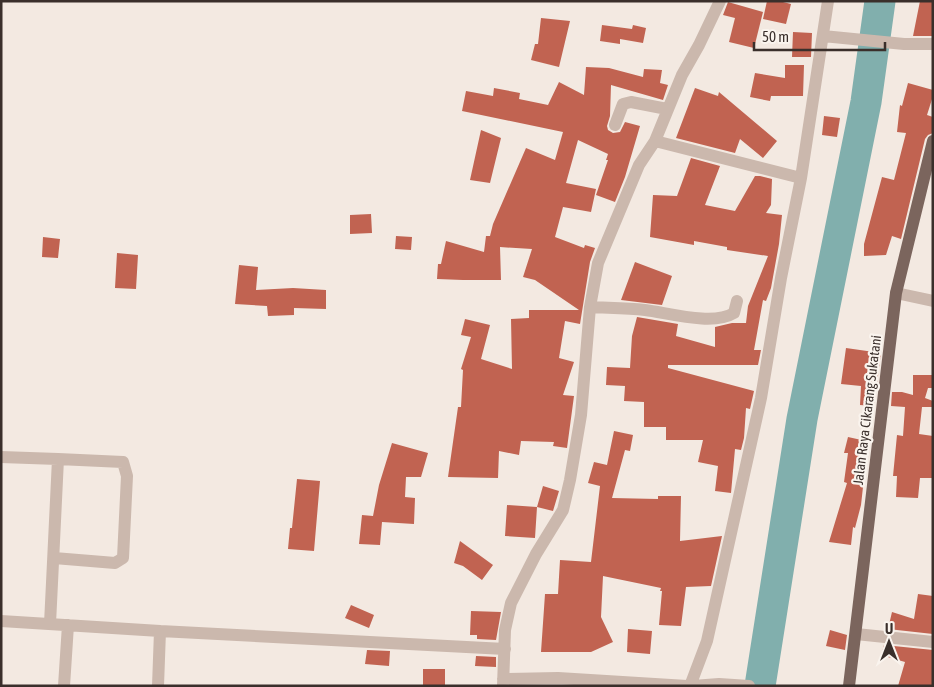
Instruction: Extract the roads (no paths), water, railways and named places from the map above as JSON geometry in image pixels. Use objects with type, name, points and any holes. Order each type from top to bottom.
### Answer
[{"type":"main road","name":"Jalan Raya Cikarang Sukatani","points":[[848,686],[856,634],[896,293],[933,141]]},
{"type":"street","points":[[720,1],[682,75],[654,141],[636,172],[598,263],[590,307],[581,415],[570,480],[562,510],[536,554],[511,603],[505,630],[503,682],[558,678],[690,686],[719,684],[749,686]]},
{"type":"street","points":[[690,686],[707,641],[759,408],[781,278],[801,178],[828,1]]},
{"type":"street","points":[[823,36],[904,44],[933,44]]},
{"type":"street","points":[[615,125],[623,104],[631,102],[667,109]]},
{"type":"street","points":[[654,141],[801,178]]},
{"type":"street","points":[[896,293],[933,301]]},
{"type":"street","points":[[590,307],[645,310],[698,318],[730,316],[734,313],[737,301]]},
{"type":"street","points":[[1,457],[123,462],[127,476],[123,558],[115,562],[54,558]]},
{"type":"street","points":[[50,624],[58,459]]},
{"type":"street","points":[[1,621],[504,649]]},
{"type":"street","points":[[64,686],[68,625]]},
{"type":"street","points":[[158,686],[160,631]]},
{"type":"street","points":[[856,634],[933,642]]},
{"type":"waterway","points":[[760,686],[802,419],[866,102],[880,1]]}]
